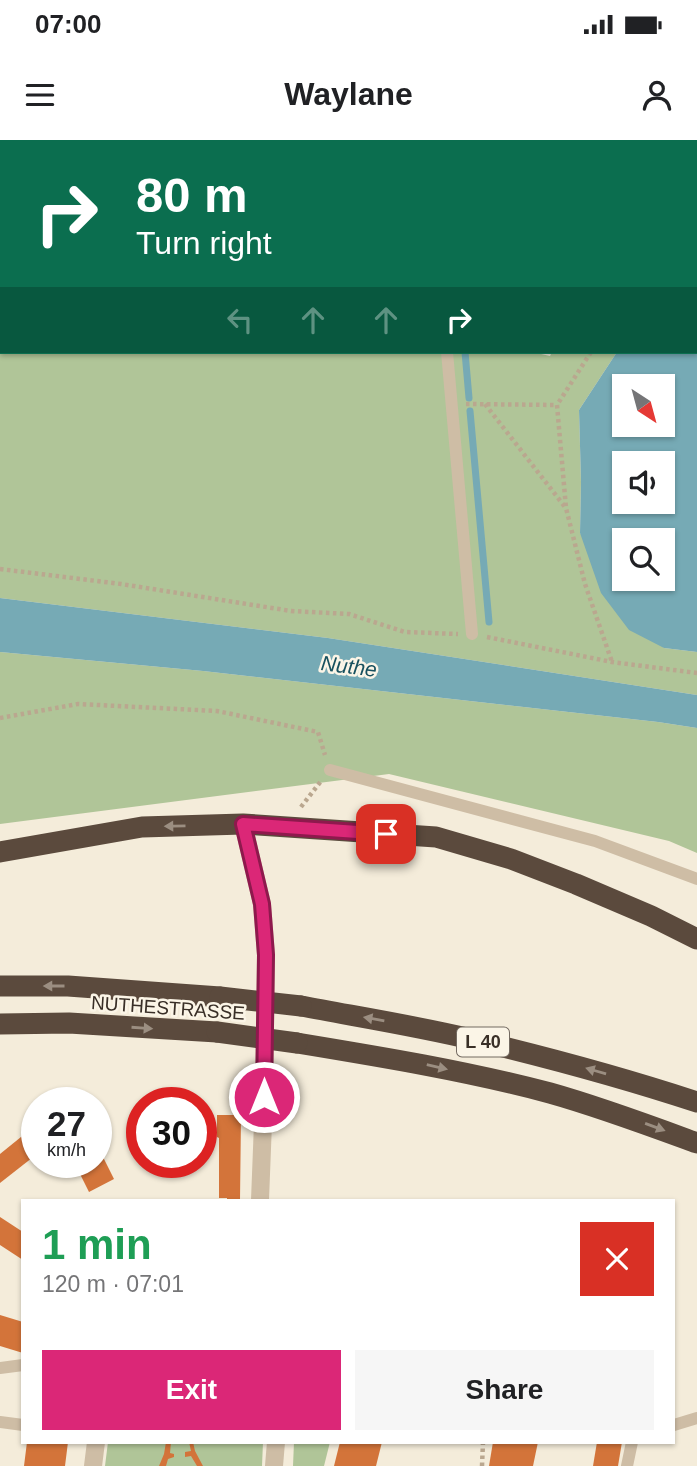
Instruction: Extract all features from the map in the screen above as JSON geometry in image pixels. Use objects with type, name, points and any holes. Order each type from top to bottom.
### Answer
[{"type":"highway","points":[[0,852],[142,827],[243,824],[436,837],[511,859],[576,884],[697,939]]},
{"type":"highway","name":"NUTHESTRASSE","points":[[0,986],[68,986],[301,1006],[473,1040],[576,1065],[697,1102]]},
{"type":"highway","name":"NUTHESTRASSE","points":[[0,1024],[69,1023],[217,1032],[422,1063],[549,1093],[613,1112],[697,1143]]},
{"type":"street","points":[[243,824],[262,904],[266,955],[261,1199]]},
{"type":"street","points":[[93,1466],[96,1444]]},
{"type":"street","points":[[274,1466],[276,1444]]},
{"type":"lane","points":[[447,354],[472,634]]},
{"type":"lane","points":[[330,770],[595,841],[697,879]]},
{"type":"lane","points":[[0,1368],[21,1365]]},
{"type":"lane","points":[[675,1425],[697,1418]]},
{"type":"lane","points":[[0,1422],[21,1425]]},
{"type":"lane","points":[[627,1466],[632,1444]]},
{"type":"path","points":[[590,354],[556,405],[566,508],[585,584],[612,662]]},
{"type":"path","points":[[452,404],[556,405]]},
{"type":"path","points":[[485,404],[566,508]]},
{"type":"path","points":[[0,569],[121,584],[290,611],[349,614],[405,632],[472,634],[612,662],[697,673]]},
{"type":"path","points":[[0,718],[90,704],[218,711],[318,732],[330,770],[285,827]]},
{"type":"path","points":[[482,1466],[483,1444]]},
{"type":"green space","points":[[0,354],[616,354],[579,410],[580,533],[612,577],[612,591],[622,591],[664,648],[697,652],[697,695],[328,638],[0,598]]},
{"type":"green space","points":[[0,652],[203,671],[697,728],[697,853],[669,841],[389,774],[0,824]]},
{"type":"green space","points":[[108,1444],[263,1444],[262,1466],[105,1466]]},
{"type":"green space","points":[[294,1444],[330,1444],[324,1466],[293,1466]]},
{"type":"water","points":[[616,354],[697,354],[697,652],[664,648],[629,630],[601,593],[580,533],[579,410]]},
{"type":"water","name":"Nuthe","points":[[0,598],[328,638],[697,695],[697,728],[203,671],[0,652]]},
{"type":"building","points":[[217,1115],[241,1115],[240,1199],[219,1198]]},
{"type":"building","points":[[21,1137],[21,1167],[0,1183],[0,1154]]},
{"type":"building","points":[[112,1175],[114,1179],[89,1192],[82,1178],[112,1178]]},
{"type":"building","points":[[0,1217],[21,1231],[21,1259],[0,1245]]},
{"type":"building","points":[[0,1315],[21,1321],[21,1352],[0,1346]]},
{"type":"building","points":[[27,1444],[68,1444],[65,1466],[24,1466]]},
{"type":"building","points":[[166,1444],[171,1444],[170,1453],[174,1454],[174,1457],[168,1459],[166,1466],[159,1466]]},
{"type":"building","points":[[189,1444],[193,1444],[203,1466],[197,1466],[191,1456],[185,1457],[185,1452],[191,1451]]},
{"type":"building","points":[[340,1444],[382,1444],[376,1466],[334,1466]]},
{"type":"building","points":[[493,1444],[538,1444],[533,1466],[489,1466]]},
{"type":"building","points":[[597,1444],[622,1444],[618,1466],[593,1466]]},
{"type":"waterway","points":[[465,354],[469,398]]},
{"type":"waterway","points":[[470,411],[489,622]]},
{"type":"route","points":[[264,1097],[266,955],[262,904],[243,824],[386,834]]}]
